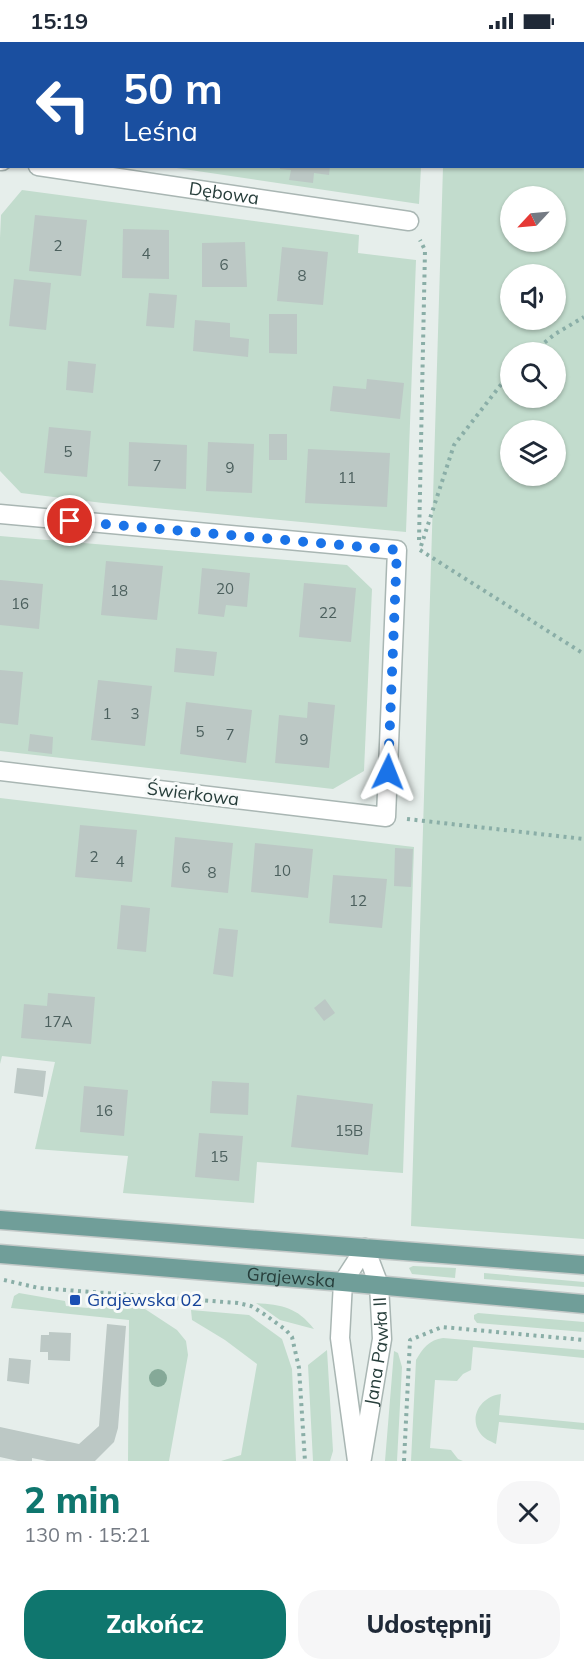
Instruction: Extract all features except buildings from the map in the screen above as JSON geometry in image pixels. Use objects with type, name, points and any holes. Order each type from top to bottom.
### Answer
[{"type":"main road","name":"Grajewska","points":[[0,1220],[584,1265]]},
{"type":"main road","name":"Grajewska","points":[[0,1254],[584,1304]]},
{"type":"street","name":"Dębowa","points":[[51,168],[409,221]]},
{"type":"street","points":[[0,514],[397,550],[386,817]]},
{"type":"street","name":"Świerkowa","points":[[0,771],[386,817]]},
{"type":"street","name":"Jana Pawła II","points":[[359,1461],[340,1338],[343,1282],[364,1248]]},
{"type":"street","name":"Jana Pawła II","points":[[359,1461],[382,1339],[379,1285],[364,1248]]},
{"type":"path","points":[[409,221],[425,250],[419,550]]},
{"type":"path","points":[[545,342],[584,317]]},
{"type":"path","points":[[419,550],[454,446],[500,386]]},
{"type":"path","points":[[419,550],[584,654]]},
{"type":"path","points":[[386,817],[584,839]]},
{"type":"path","points":[[0,1279],[39,1288],[238,1302],[251,1306],[286,1330],[292,1337],[299,1368],[304,1461]]},
{"type":"path","points":[[404,1461],[410,1340],[442,1327],[584,1340]]},
{"type":"green space","points":[[177,168],[421,168],[419,204]]},
{"type":"green space","points":[[443,168],[584,168],[584,1239],[411,1226]]},
{"type":"green space","points":[[22,190],[359,235],[358,253],[416,260],[406,532],[21,493],[0,471],[0,238],[1,215]]},
{"type":"green space","points":[[0,536],[347,565],[372,589],[364,771],[333,789],[0,751]]},
{"type":"green space","points":[[0,798],[414,847],[403,1173],[257,1162],[254,1203],[123,1193],[128,1156],[35,1149],[55,1062],[2,1056],[0,1064]]},
{"type":"green space","points":[[413,1266],[456,1268],[455,1278],[412,1274],[409,1268]]},
{"type":"green space","points":[[484,1273],[584,1282],[584,1287],[484,1279]]},
{"type":"green space","points":[[19,1293],[65,1301],[66,1306],[88,1308],[98,1303],[145,1309],[177,1330],[186,1341],[188,1355],[169,1461],[128,1461],[129,1320],[11,1308],[14,1296]]},
{"type":"green space","points":[[256,1303],[288,1308],[301,1316],[314,1329],[280,1320]]},
{"type":"green space","points":[[191,1310],[249,1315],[282,1339],[292,1369],[296,1461],[221,1461],[241,1455],[257,1364],[225,1340],[192,1320]]},
{"type":"green space","points":[[478,1313],[584,1322],[584,1332],[477,1323],[474,1315]]},
{"type":"green space","points":[[443,1338],[584,1350],[584,1358],[473,1347],[471,1370],[457,1381],[435,1380],[430,1448],[451,1450],[458,1459],[463,1461],[411,1461],[416,1360],[427,1345]]},
{"type":"green space","points":[[327,1350],[333,1451],[330,1461],[313,1461],[308,1365]]},
{"type":"green space","points":[[394,1351],[398,1353],[402,1367],[397,1461],[385,1461]]},
{"type":"green space","points":[[501,1394],[499,1415],[584,1423],[584,1430],[499,1422],[496,1444],[482,1435],[477,1427],[476,1414],[488,1399]]},
{"type":"place","name":"Grajewska 02","points":[[75,1300]]},
{"type":"route","points":[[70,521],[397,550],[388,772]]}]
